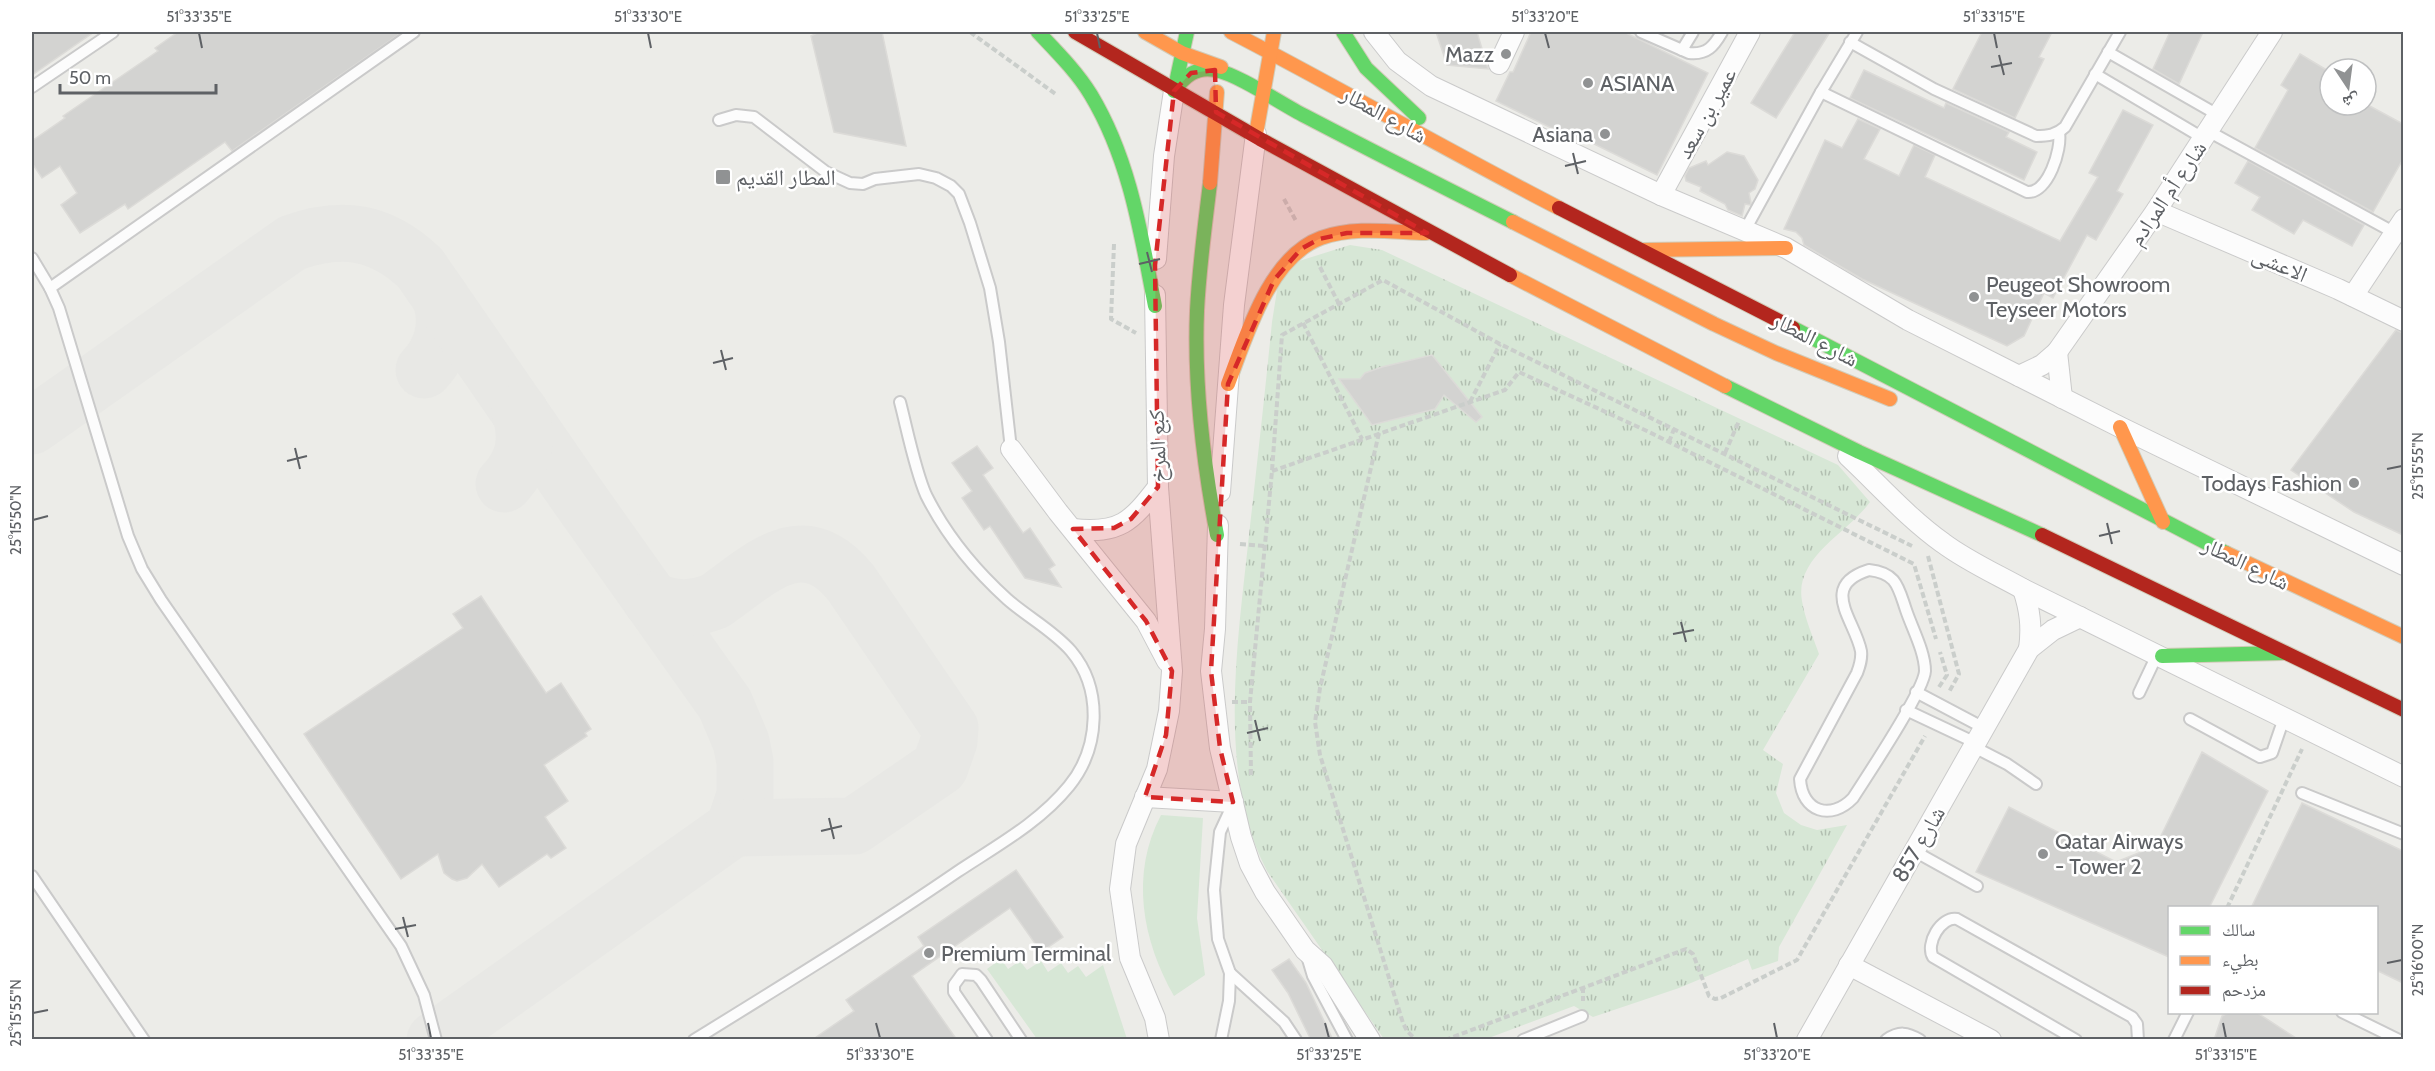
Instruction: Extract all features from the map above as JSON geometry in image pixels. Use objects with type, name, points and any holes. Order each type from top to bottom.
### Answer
[{"type":"main road","points":[[1038,32],[1093,95],[1114,136],[1130,186],[1155,306]]},
{"type":"main road","points":[[1075,32],[1174,91],[1256,134],[1427,232],[1603,324],[1828,437],[2070,548],[2403,710]]},
{"type":"main road","points":[[1145,32],[1182,54],[1249,66],[1261,61],[1269,51]]},
{"type":"main road","points":[[1174,91],[1187,32]]},
{"type":"main road","points":[[1217,535],[1202,450],[1196,346],[1199,282],[1219,60],[1229,32]]},
{"type":"main road","name":"شارع المطار","points":[[1229,32],[1269,51],[1462,158],[2163,522],[2403,637]]},
{"type":"main road","points":[[1256,134],[1274,32]]},
{"type":"main road","points":[[1343,32],[1358,58],[1376,79],[1462,158]]},
{"type":"main road","points":[[1174,91],[1184,77],[1219,60]]},
{"type":"main road","points":[[1219,60],[1264,93],[1714,324],[1776,353],[1905,405]]},
{"type":"main road","points":[[1219,60],[1223,93],[1231,110],[1256,134]]},
{"type":"main road","points":[[1228,384],[1274,280],[1301,249],[1319,239],[1347,233],[1427,232]]},
{"type":"main road","points":[[1640,250],[1786,248]]},
{"type":"main road","points":[[1927,413],[2058,466]]},
{"type":"main road","points":[[2120,427],[2163,522]]},
{"type":"main road","points":[[2160,655],[2289,653]]},
{"type":"street","name":"شارع المطار","points":[[1374,32],[1397,61],[1431,86],[1661,195],[1786,248],[1908,320],[2120,427],[2403,565]]},
{"type":"street","points":[[1499,64],[1514,32]]},
{"type":"street","name":"عمير بن سعد","points":[[1661,195],[1750,32]]},
{"type":"street","name":"شارع أم المرادم","points":[[2019,376],[2042,365],[2057,351],[2156,211],[2272,32]]},
{"type":"street","name":"كبع المرخ","points":[[1159,1040],[1155,1018],[1131,958],[1120,889],[1126,844],[1157,770],[1166,735],[1172,671],[1158,486],[1155,306],[1160,194],[1174,91]]},
{"type":"street","points":[[1256,134],[1234,305],[1217,535],[1215,629],[1211,672],[1220,748],[1250,864],[1265,892],[1305,950],[1323,966],[1370,1040]]},
{"type":"street","name":"الاعشى","points":[[2156,211],[2353,296],[2403,321]]},
{"type":"street","points":[[2353,296],[2399,226]]},
{"type":"street","points":[[2057,351],[2062,398]]},
{"type":"street","points":[[1828,437],[1944,544],[2023,589],[2403,777]]},
{"type":"street","points":[[1011,449],[1146,621],[1172,671]]},
{"type":"street","points":[[1073,529],[1103,531],[1123,525],[1139,512],[1158,486]]},
{"type":"street","name":"شارع 857","points":[[1807,1040],[2029,648],[2032,628],[2030,608],[2023,589]]},
{"type":"street","name":"شارع 857","points":[[2029,648],[2053,630],[2080,617]]},
{"type":"street","points":[[1145,797],[1233,802]]},
{"type":"street","points":[[1849,965],[1991,1040]]},
{"type":"lane","points":[[32,87],[113,32]]},
{"type":"lane","points":[[50,288],[414,32]]},
{"type":"lane","points":[[1641,32],[1682,50],[1698,54],[1712,47],[1722,32]]},
{"type":"lane","points":[[1682,50],[1693,32]]},
{"type":"lane","points":[[1745,230],[1857,32]]},
{"type":"lane","points":[[1850,42],[1934,89],[2036,136],[2059,132],[2065,127],[2120,32]]},
{"type":"lane","points":[[2108,52],[2210,128]]},
{"type":"lane","points":[[2095,74],[2210,128],[2399,226]]},
{"type":"lane","points":[[1821,92],[2027,192],[2033,192],[2042,187],[2059,152],[2059,132]]},
{"type":"lane","points":[[719,120],[736,115],[754,117],[826,172],[850,183],[863,184],[875,179],[920,174],[936,178],[951,186],[959,194],[990,288],[999,342],[1011,449]]},
{"type":"lane","points":[[32,258],[59,308],[128,536],[142,569],[161,600],[401,946],[424,994],[436,1040]]},
{"type":"lane","points":[[694,1040],[876,928],[1042,815],[1070,785],[1089,753],[1095,718],[1089,682],[1071,651],[983,576],[947,532],[925,493],[900,402]]},
{"type":"lane","points":[[1869,570],[1881,572],[1896,583],[1924,664],[1925,673],[1906,710],[1853,798],[1844,808],[1831,811],[1819,810],[1807,802],[1801,792],[1800,779],[1862,660],[1860,647],[1844,611],[1842,597],[1850,580],[1857,574],[1869,570]]},
{"type":"lane","points":[[2139,693],[2160,655]]},
{"type":"lane","points":[[1916,692],[2036,784]]},
{"type":"lane","points":[[1906,710],[1978,739]]},
{"type":"lane","points":[[2190,719],[2260,757],[2272,753],[2284,718]]},
{"type":"lane","points":[[2302,793],[2403,834]]},
{"type":"lane","points":[[1221,1040],[1229,1001],[1230,973],[1218,939],[1214,890],[1220,832],[1233,802]]},
{"type":"lane","points":[[1914,851],[1977,886]]},
{"type":"lane","points":[[32,876],[144,1040]]},
{"type":"lane","points":[[2076,1040],[1933,957],[1930,950],[1931,945],[1944,922],[1948,919],[1957,919],[2132,1017],[2137,1024],[2138,1040]]},
{"type":"lane","points":[[1305,950],[1313,976],[1347,1040]]},
{"type":"lane","points":[[1230,973],[1284,1022],[1296,1040]]},
{"type":"lane","points":[[987,1040],[954,992],[954,985],[962,974],[976,975],[981,980],[1021,1040]]},
{"type":"lane","points":[[2174,1040],[2187,1014]]},
{"type":"lane","points":[[2346,1014],[2399,1040]]},
{"type":"lane","points":[[1523,1040],[1582,1016]]},
{"type":"lane","points":[[1886,1040],[1894,1034],[1905,1032],[1920,1040]]},
{"type":"path","points":[[970,32],[1061,98]]},
{"type":"path","points":[[1114,237],[1111,319],[1155,344]]},
{"type":"path","points":[[1251,775],[1250,702],[1272,471],[1282,335],[1383,280],[1500,344],[1918,549]]},
{"type":"path","points":[[1303,323],[1362,439]]},
{"type":"path","points":[[1469,402],[1500,344]]},
{"type":"path","points":[[1272,471],[1379,434],[1426,414],[1505,390],[1519,372],[1669,442],[1914,564],[1947,675],[1939,688],[1947,696],[1959,674],[1928,554]]},
{"type":"path","points":[[1725,453],[1740,419],[1749,423]]},
{"type":"path","points":[[1669,442],[1674,429]]},
{"type":"path","points":[[1379,434],[1320,688],[1315,722],[1320,755],[1403,1023],[1416,1040]]},
{"type":"path","points":[[1878,530],[1884,522]]},
{"type":"path","points":[[1445,1040],[1686,949],[1693,954],[1709,996],[1715,999],[1797,960],[1933,722]]},
{"type":"path","points":[[2228,906],[2310,731]]},
{"type":"highlighted area","points":[[1215,70],[1216,112],[1427,233],[1347,233],[1319,239],[1301,249],[1274,280],[1228,384],[1211,671],[1220,748],[1233,802],[1145,797],[1166,735],[1172,671],[1146,621],[1073,529],[1114,528],[1131,519],[1158,487],[1155,265],[1174,91],[1191,73]]},
{"type":"green space","points":[[1350,245],[1382,250],[1838,465],[1870,502],[1825,547],[1806,571],[1802,585],[1802,601],[1819,654],[1763,750],[1783,764],[1776,793],[1784,813],[1801,825],[1817,830],[1847,825],[1779,947],[1778,961],[1752,970],[1748,959],[1679,988],[1593,1017],[1574,1006],[1486,1039],[1384,1039],[1267,871],[1251,833],[1241,792],[1236,750],[1235,706],[1240,618],[1272,322],[1278,284],[1299,261]]},
{"type":"green space","points":[[1161,815],[1203,818],[1197,918],[1205,975],[1174,996],[1154,952],[1144,907],[1145,860],[1151,837]]},
{"type":"green space","points":[[1001,959],[1008,969],[1020,961],[1027,970],[1041,961],[1048,972],[1061,963],[1068,973],[1078,966],[1086,977],[1103,965],[1127,1039],[1037,1039],[987,969]]},
{"type":"building","points":[[32,32],[94,32],[32,75]]},
{"type":"building","points":[[178,32],[402,32],[232,151],[225,142],[128,209],[125,204],[80,233],[61,205],[77,193],[60,166],[42,178],[32,163],[32,141],[65,118],[63,116],[158,51],[155,48]]},
{"type":"building","points":[[819,32],[882,32],[906,146],[834,132],[811,36]]},
{"type":"building","points":[[1436,32],[1477,32],[1488,69],[1447,65]]},
{"type":"building","points":[[1531,32],[1624,32],[1708,73],[1657,175],[1578,136],[1576,140],[1496,101],[1510,72],[1513,72]]},
{"type":"building","points":[[1795,32],[1830,32],[1776,118],[1751,103]]},
{"type":"building","points":[[1982,32],[2052,32],[2039,57],[2044,59],[2015,118],[1953,89]]},
{"type":"building","points":[[2170,32],[2203,32],[2179,84],[2153,69]]},
{"type":"building","points":[[2300,54],[2318,65],[2318,117],[2378,117],[2378,110],[2403,124],[2403,159],[2373,212],[2255,148],[2288,90],[2281,85]]},
{"type":"building","points":[[1864,70],[1944,108],[1946,103],[2009,132],[2006,137],[2037,152],[2024,180],[1850,98]]},
{"type":"building","points":[[2123,110],[2153,125],[2117,191],[2123,194],[2096,240],[2087,235],[2053,298],[2044,293],[2024,336],[2007,346],[1862,279],[1804,245],[1802,238],[1796,232],[1784,229],[1825,140],[1842,148],[1858,119],[1880,129],[1864,159],[1899,176],[1914,145],[1935,155],[1925,177],[2060,241],[2098,177],[2089,173]]},
{"type":"building","points":[[1727,152],[1744,156],[1758,180],[1755,189],[1749,193],[1751,203],[1750,205],[1745,204],[1742,216],[1728,210],[1725,204],[1700,191],[1701,187],[1686,181],[1685,176],[1689,168],[1706,161],[1708,165]]},
{"type":"building","points":[[2248,161],[2364,225],[2352,246],[2303,220],[2294,234],[2252,210],[2260,197],[2235,183]]},
{"type":"building","points":[[2396,330],[2403,333],[2403,535],[2354,512],[2291,470]]},
{"type":"building","points":[[1432,355],[1482,417],[1476,422],[1444,395],[1435,409],[1372,425],[1339,379],[1360,379],[1365,373],[1382,367]]},
{"type":"building","points":[[977,446],[993,468],[983,475],[1023,533],[1030,528],[1055,565],[1049,569],[1061,587],[1025,578],[990,526],[984,530],[962,498],[972,491],[952,463]]},
{"type":"building","points":[[481,596],[546,693],[561,683],[591,729],[585,733],[587,736],[544,765],[568,801],[545,817],[566,848],[551,858],[547,854],[499,887],[482,864],[467,878],[457,881],[452,879],[444,873],[438,854],[401,879],[304,734],[463,628],[453,614]]},
{"type":"building","name":"Qatar Airways - Tower 2","points":[[2202,752],[2268,791],[2210,906],[2168,906],[2168,957],[1976,872],[2009,807],[2116,862],[2156,846]]},
{"type":"building","points":[[2302,803],[2403,851],[2403,983],[2378,971],[2378,906],[2252,906]]},
{"type":"building","name":"Premium Terminal","points":[[1016,870],[1063,937],[1041,952],[1010,908],[912,976],[957,1040],[812,1040],[854,1011],[846,1000],[924,946],[918,937]]},
{"type":"building","points":[[1289,959],[1306,983],[1333,1040],[1311,1040],[1288,993],[1272,970]]},
{"type":"building","points":[[2259,1014],[2299,1040],[2214,1040],[2222,1016]]},
{"type":"taxiway","points":[[32,426],[292,243],[310,237],[344,233],[376,239],[391,246],[420,268],[725,704],[741,742],[745,762],[745,795],[734,828],[435,1040]]},
{"type":"taxiway","points":[[424,370],[436,354],[443,337],[444,319],[441,299]]},
{"type":"taxiway","points":[[504,484],[516,468],[523,450],[524,432],[520,412]]},
{"type":"taxiway","points":[[651,600],[675,607],[707,604],[715,601],[766,565],[799,554],[816,556],[833,565],[851,583],[950,728],[949,741],[940,767],[854,826],[734,828]]},
{"type":"traffic: fast","points":[[1038,32],[1066,62],[1091,95],[1115,145],[1132,198],[1155,306]]},
{"type":"traffic: fast","points":[[1177,78],[1187,32]]},
{"type":"traffic: fast","points":[[1343,32],[1366,68],[1419,118]]},
{"type":"traffic: fast","points":[[1174,91],[1186,77],[1196,71],[1208,69],[1225,73],[1513,222]]},
{"type":"traffic: fast","points":[[1210,183],[1202,247],[1196,339],[1198,395],[1217,535]]},
{"type":"traffic: fast","points":[[1793,328],[2226,553]]},
{"type":"traffic: fast","points":[[1725,386],[1859,452],[2042,535]]},
{"type":"traffic: fast","points":[[2162,656],[2283,653]]},
{"type":"traffic: slow","points":[[1145,32],[1182,53],[1221,67]]},
{"type":"traffic: slow","points":[[1231,32],[1559,208]]},
{"type":"traffic: slow","points":[[1256,134],[1274,32]]},
{"type":"traffic: slow","points":[[1210,183],[1217,92]]},
{"type":"traffic: slow","points":[[1513,222],[1714,324],[1776,353],[1890,399]]},
{"type":"traffic: slow","points":[[1228,384],[1252,322],[1273,280],[1287,262],[1303,248],[1321,238],[1347,232],[1426,233]]},
{"type":"traffic: slow","points":[[1644,250],[1786,248]]},
{"type":"traffic: slow","points":[[1510,275],[1725,386]]},
{"type":"traffic: slow","points":[[2120,427],[2163,522]]},
{"type":"traffic: slow","points":[[2226,553],[2404,637]]},
{"type":"traffic: jam","points":[[1075,32],[1260,139],[1510,275]]},
{"type":"traffic: jam","points":[[1559,208],[1793,328]]},
{"type":"traffic: jam","points":[[2042,535],[2404,710]]},
{"type":"place","name":"Mazz","points":[[1506,54]]},
{"type":"place","name":"ASIANA","points":[[1588,83]]},
{"type":"place","name":"Asiana","points":[[1605,134]]},
{"type":"place","name":"المطار القديم","points":[[723,177]]},
{"type":"place","name":"Peugeot Showroom Teyseer Motors","points":[[1974,297]]},
{"type":"place","name":"Todays Fashion","points":[[2354,483]]},
{"type":"place","name":"Qatar Airways - Tower 2","points":[[2043,854]]},
{"type":"place","name":"Premium Terminal","points":[[929,953]]}]
